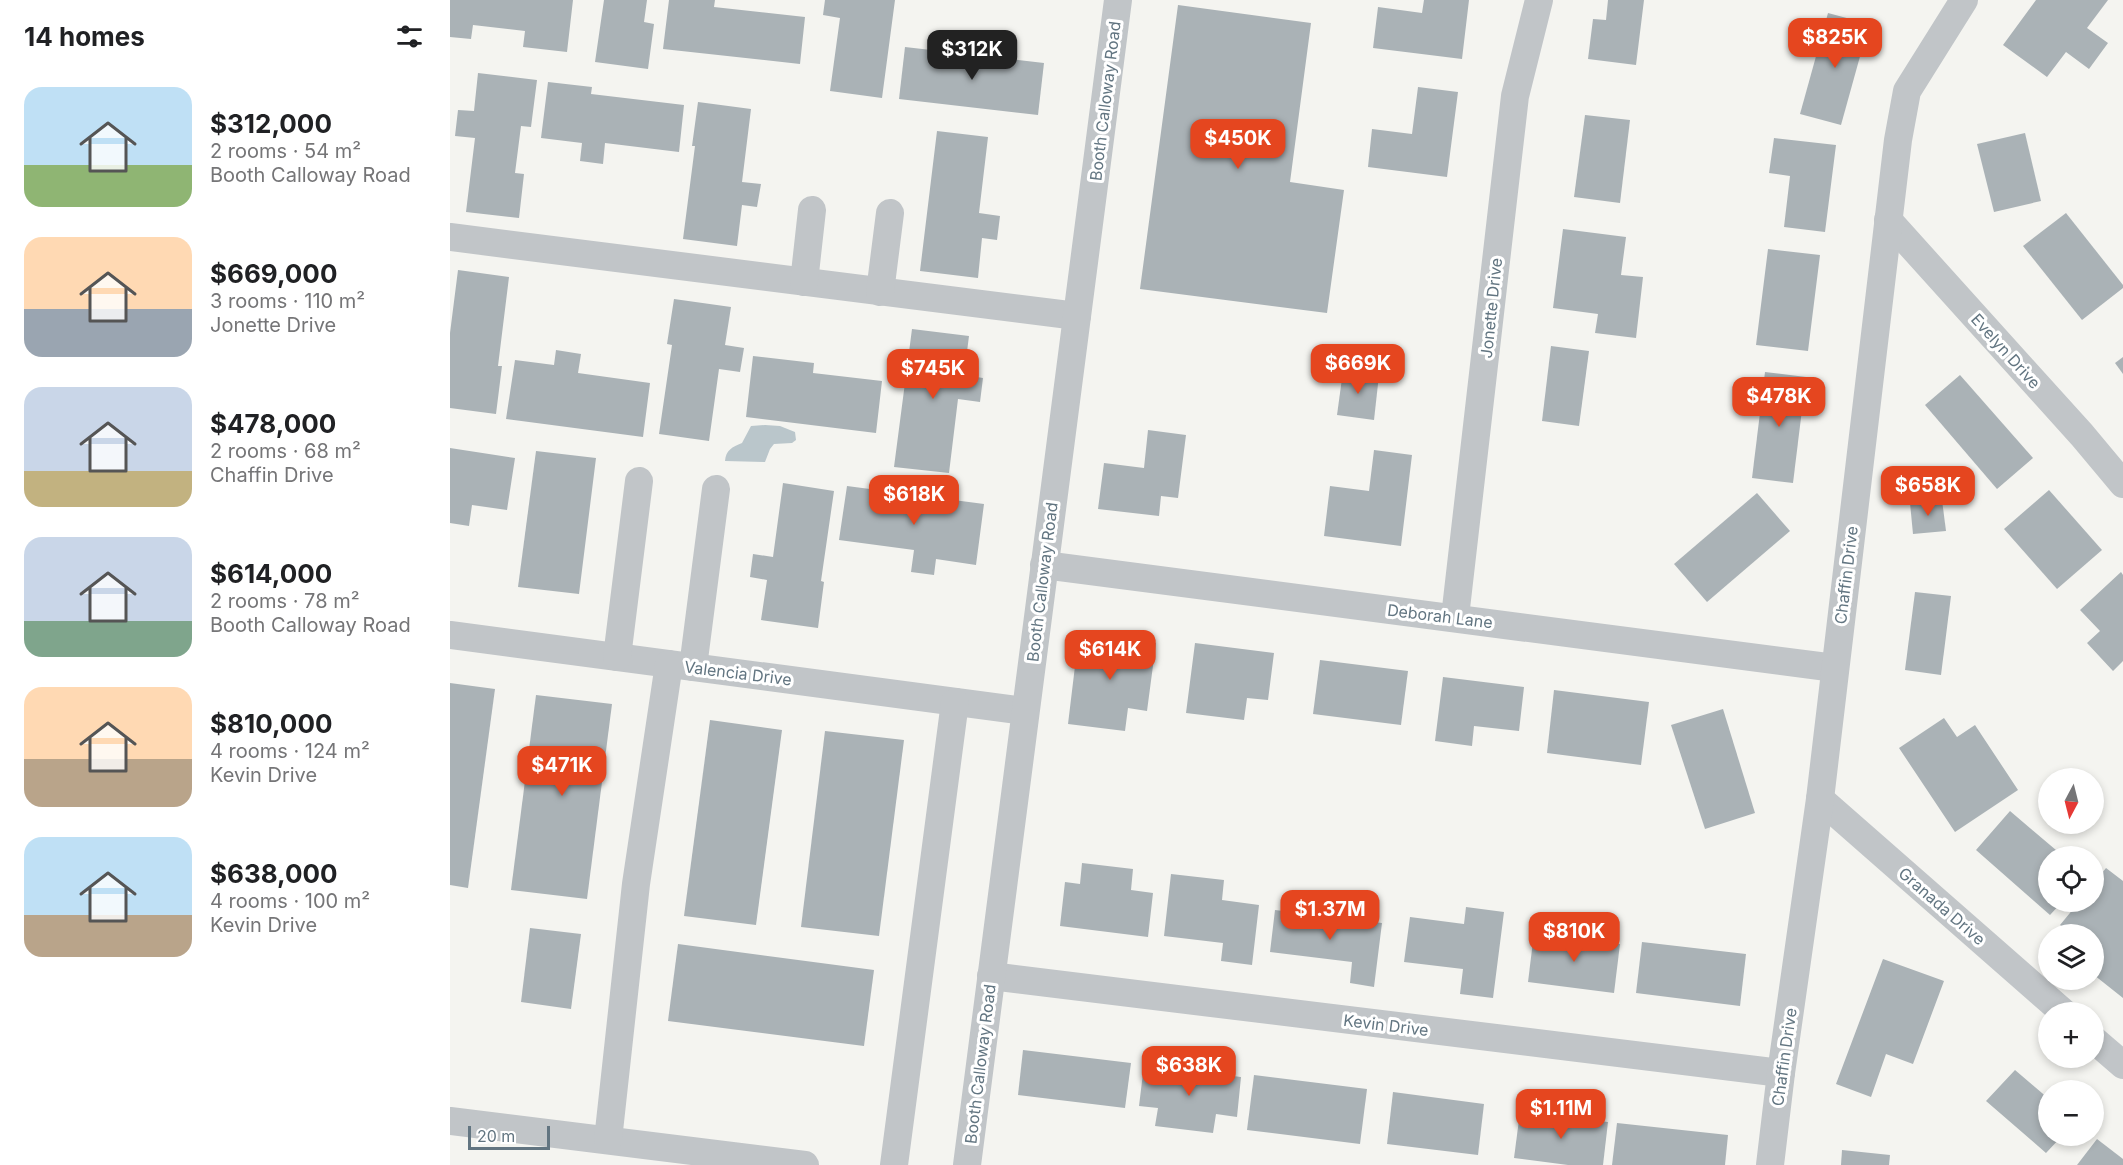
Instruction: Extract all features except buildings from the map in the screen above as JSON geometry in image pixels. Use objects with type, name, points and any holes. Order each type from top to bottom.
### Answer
[{"type":"street","name":"Booth Calloway Road","points":[[967,1165],[1118,0]]},
{"type":"street","name":"Jonette Drive","points":[[1455,617],[1515,96],[1539,0]]},
{"type":"street","name":"Chaffin Drive","points":[[1770,1165],[1820,799],[1888,220],[1907,91],[1964,0]]},
{"type":"street","points":[[804,282],[812,210]]},
{"type":"street","points":[[880,292],[890,213]]},
{"type":"street","name":"Evelyn Drive","points":[[1888,220],[2082,435],[2123,484]]},
{"type":"street","points":[[450,237],[1077,316]]},
{"type":"street","points":[[617,657],[639,481]]},
{"type":"street","points":[[608,1140],[636,884],[716,489]]},
{"type":"street","name":"Deborah Lane","points":[[1044,565],[1835,668]]},
{"type":"street","name":"Valencia Drive","points":[[450,635],[1025,711]]},
{"type":"street","points":[[894,1165],[955,702]]},
{"type":"street","name":"Granada Drive","points":[[1820,799],[2052,1002]]},
{"type":"street","name":"Kevin Drive","points":[[991,976],[1781,1073]]},
{"type":"street","points":[[2104,1049],[2123,1065]]},
{"type":"street","points":[[450,1121],[805,1165]]},
{"type":"shaded area","points":[[751,426],[780,426],[795,432],[796,440],[792,443],[774,444],[765,462],[725,461],[728,452],[742,443]]}]
